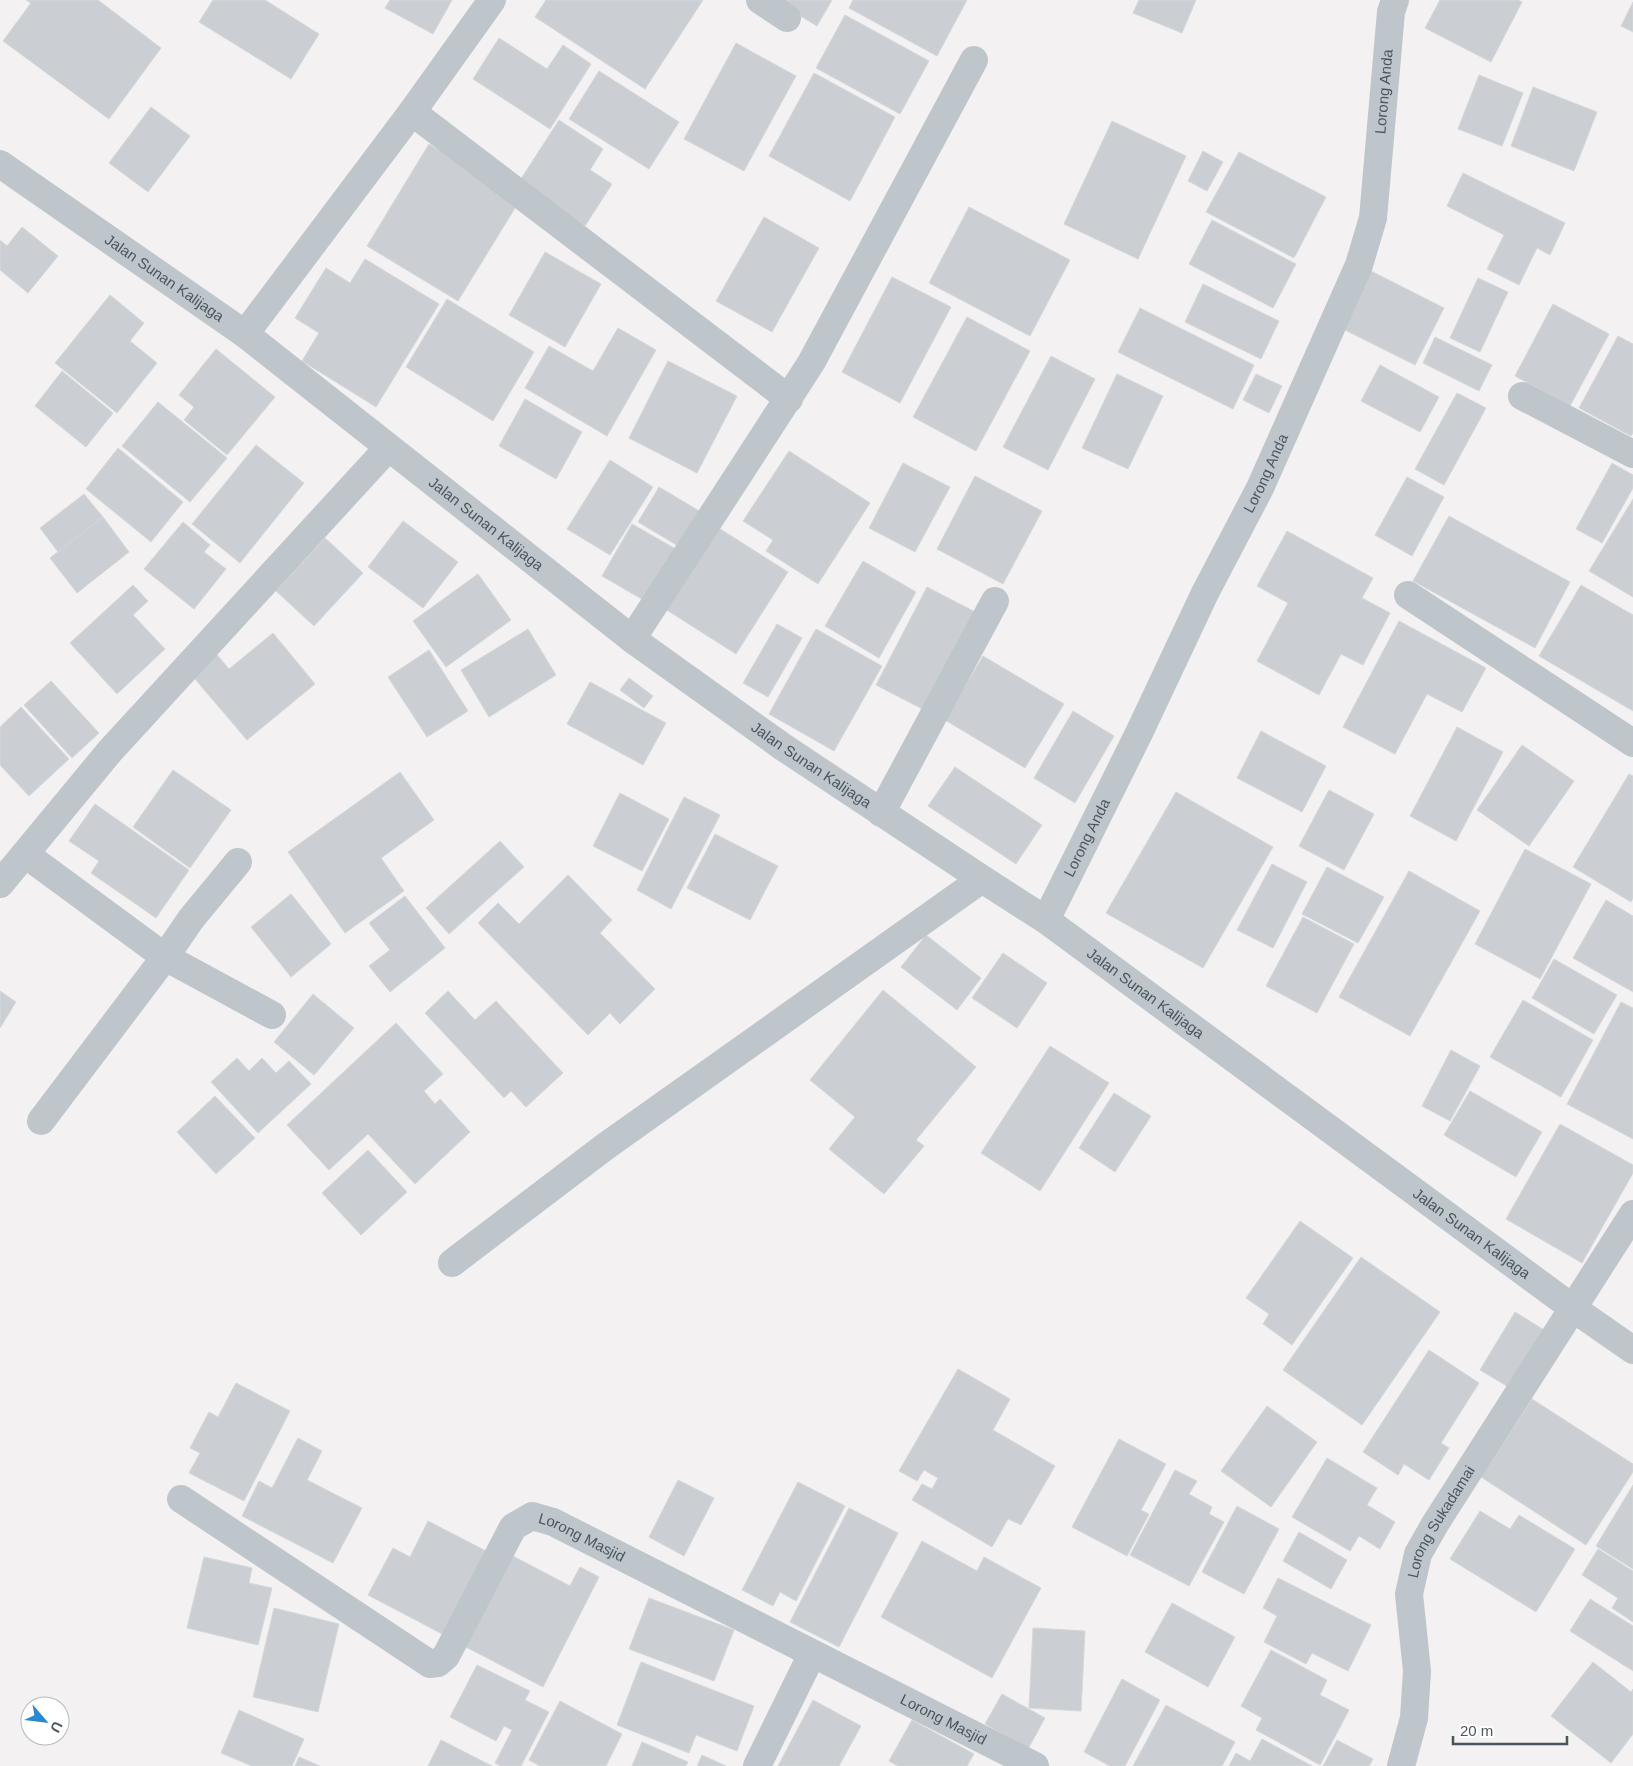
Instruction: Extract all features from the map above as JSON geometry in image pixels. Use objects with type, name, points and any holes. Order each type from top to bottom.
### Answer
[{"type":"street","points":[[245,334],[412,112],[492,0]]},
{"type":"street","points":[[760,0],[787,18]]},
{"type":"street","name":"Lorong Anda","points":[[1046,920],[1139,733],[1205,593],[1260,488],[1359,265],[1373,218],[1391,12],[1395,0]]},
{"type":"street","points":[[632,639],[811,363],[974,60]]},
{"type":"street","points":[[412,112],[789,398]]},
{"type":"street","name":"Jalan Sunan Kalijaga","points":[[0,164],[245,334],[632,639],[881,813],[1046,920],[1574,1309],[1633,1350]]},
{"type":"street","points":[[1522,396],[1633,454]]},
{"type":"street","points":[[0,884],[110,752],[388,448]]},
{"type":"street","points":[[1408,595],[1633,743]]},
{"type":"street","points":[[881,813],[995,601]]},
{"type":"street","points":[[25,854],[165,957],[272,1016]]},
{"type":"street","points":[[41,1121],[165,957],[191,919],[238,862]]},
{"type":"street","points":[[452,1263],[606,1146],[982,879]]},
{"type":"street","name":"Lorong Sukadamai","points":[[1401,1766],[1414,1718],[1417,1671],[1410,1594],[1418,1554],[1633,1214]]},
{"type":"street","name":"Lorong Masjid","points":[[181,1499],[430,1664],[438,1663],[446,1656],[513,1527],[532,1516],[553,1522],[1030,1765]]},
{"type":"street","points":[[757,1766],[812,1654]]},
{"type":"building","points":[[26,0],[98,0],[161,48],[109,119],[3,41],[31,3]]},
{"type":"building","points":[[213,0],[265,0],[319,34],[291,79],[199,22]]},
{"type":"building","points":[[390,0],[452,0],[433,34],[385,8]]},
{"type":"building","points":[[546,0],[703,0],[645,89],[535,17]]},
{"type":"building","points":[[774,0],[832,0],[817,26]]},
{"type":"building","points":[[853,0],[967,0],[937,56],[849,8]]},
{"type":"building","points":[[1139,0],[1196,0],[1182,33],[1133,13]]},
{"type":"building","points":[[1440,0],[1518,0],[1522,2],[1491,62],[1425,28]]},
{"type":"building","points":[[1633,2],[1633,32],[1621,26]]},
{"type":"building","points":[[845,15],[929,61],[900,114],[816,68]]},
{"type":"building","points":[[499,38],[547,69],[563,45],[591,64],[550,129],[473,79]]},
{"type":"building","points":[[736,43],[796,76],[744,171],[684,139]]},
{"type":"building","points":[[599,71],[679,122],[649,169],[569,119]]},
{"type":"building","points":[[814,73],[895,117],[850,201],[769,156]]},
{"type":"building","points":[[1479,75],[1523,93],[1502,146],[1458,129]]},
{"type":"building","points":[[1533,87],[1597,112],[1574,171],[1511,146]]},
{"type":"building","points":[[151,107],[190,136],[148,192],[109,163]]},
{"type":"building","points":[[559,120],[603,149],[590,170],[612,184],[585,226],[519,182]]},
{"type":"building","points":[[1112,121],[1186,156],[1138,259],[1064,224]]},
{"type":"building","points":[[429,144],[520,200],[458,301],[367,246]]},
{"type":"building","points":[[1203,151],[1223,162],[1207,191],[1188,181]]},
{"type":"building","points":[[1239,152],[1326,197],[1294,258],[1206,212]]},
{"type":"building","points":[[1463,173],[1565,223],[1550,255],[1537,248],[1519,285],[1487,269],[1504,235],[1447,206]]},
{"type":"building","points":[[969,207],[1070,260],[1030,336],[929,283]]},
{"type":"building","points":[[764,217],[819,248],[772,332],[716,301]]},
{"type":"building","points":[[1212,220],[1296,264],[1273,308],[1189,264]]},
{"type":"building","points":[[22,227],[58,256],[28,293],[0,270],[0,240],[7,246]]},
{"type":"building","points":[[545,252],[601,284],[565,347],[509,315]]},
{"type":"building","points":[[365,259],[439,304],[376,407],[302,361],[319,333],[295,318],[326,268],[350,283]]},
{"type":"building","points":[[1369,270],[1444,308],[1415,365],[1341,328]]},
{"type":"building","points":[[892,277],[951,307],[900,403],[842,372]]},
{"type":"building","points":[[1478,278],[1508,292],[1480,352],[1450,338]]},
{"type":"building","points":[[1203,284],[1279,321],[1261,359],[1185,322]]},
{"type":"building","points":[[110,295],[144,323],[130,341],[157,363],[117,413],[55,363]]},
{"type":"building","points":[[447,299],[534,352],[493,421],[406,367]]},
{"type":"building","points":[[1553,304],[1609,334],[1570,406],[1515,376]]},
{"type":"building","points":[[1140,308],[1254,365],[1233,409],[1118,352]]},
{"type":"building","points":[[967,317],[1030,351],[976,451],[913,417]]},
{"type":"building","points":[[618,328],[656,350],[607,436],[525,388],[549,346],[593,371]]},
{"type":"building","points":[[1618,336],[1633,344],[1633,433],[1631,436],[1579,408]]},
{"type":"building","points":[[1435,337],[1492,365],[1479,391],[1423,363]]},
{"type":"building","points":[[216,349],[275,397],[227,455],[184,420],[194,407],[179,395]]},
{"type":"building","points":[[1051,356],[1095,379],[1048,470],[1003,447]]},
{"type":"building","points":[[668,361],[737,396],[697,473],[629,438]]},
{"type":"building","points":[[1380,365],[1439,397],[1420,432],[1361,401]]},
{"type":"building","points":[[62,371],[113,413],[86,447],[35,406]]},
{"type":"building","points":[[1117,374],[1163,396],[1128,469],[1082,448]]},
{"type":"building","points":[[1256,374],[1282,386],[1269,413],[1243,400]]},
{"type":"building","points":[[1457,393],[1486,408],[1444,485],[1415,469]]},
{"type":"building","points":[[525,399],[582,432],[556,479],[499,446]]},
{"type":"building","points":[[158,402],[227,458],[190,502],[122,446]]},
{"type":"building","points":[[256,445],[304,483],[240,563],[192,524]]},
{"type":"building","points":[[118,448],[183,502],[151,542],[86,489]]},
{"type":"building","points":[[789,451],[870,503],[818,584],[766,551],[773,540],[743,521]]},
{"type":"building","points":[[610,460],[653,487],[610,555],[567,529]]},
{"type":"building","points":[[903,463],[950,487],[915,552],[869,528]]},
{"type":"building","points":[[1612,463],[1633,475],[1633,488],[1602,543],[1576,529]]},
{"type":"building","points":[[975,476],[1042,511],[1003,584],[937,549]]},
{"type":"building","points":[[1407,477],[1444,497],[1412,556],[1375,535]]},
{"type":"building","points":[[659,487],[706,515],[685,550],[638,522]]},
{"type":"building","points":[[84,494],[103,517],[58,552],[40,528]]},
{"type":"building","points":[[1633,499],[1633,597],[1589,571]]},
{"type":"building","points":[[1449,516],[1570,582],[1535,648],[1413,581]]},
{"type":"building","points":[[103,517],[129,552],[77,593],[50,558]]},
{"type":"building","points":[[403,521],[458,562],[423,608],[368,567]]},
{"type":"building","points":[[183,522],[210,545],[204,552],[226,569],[194,609],[144,569]]},
{"type":"building","points":[[632,524],[681,552],[650,604],[602,576]]},
{"type":"building","points":[[714,525],[788,572],[736,654],[662,607]]},
{"type":"building","points":[[1287,531],[1373,578],[1362,598],[1390,613],[1363,665],[1341,654],[1319,695],[1257,661],[1288,603],[1257,586]]},
{"type":"building","points":[[325,538],[363,573],[314,626],[276,591]]},
{"type":"building","points":[[863,561],[916,592],[879,658],[825,626]]},
{"type":"building","points":[[478,574],[511,620],[446,667],[413,621]]},
{"type":"building","points":[[133,585],[148,601],[133,615],[165,649],[117,694],[70,643]]},
{"type":"building","points":[[1581,585],[1633,615],[1633,711],[1539,656]]},
{"type":"building","points":[[927,587],[983,616],[932,714],[876,685]]},
{"type":"building","points":[[1399,621],[1486,668],[1462,712],[1427,694],[1395,754],[1343,727]]},
{"type":"building","points":[[777,624],[802,638],[768,697],[743,683]]},
{"type":"building","points":[[528,629],[556,675],[489,717],[461,670]]},
{"type":"building","points":[[816,629],[882,666],[834,751],[769,714]]},
{"type":"building","points":[[273,633],[315,684],[247,740],[189,672],[214,651],[229,669]]},
{"type":"building","points":[[429,650],[468,711],[427,737],[388,677]]},
{"type":"building","points":[[983,656],[1064,704],[1025,768],[945,720]]},
{"type":"building","points":[[629,678],[653,696],[644,708],[620,690]]},
{"type":"building","points":[[51,681],[99,733],[72,758],[24,705]]},
{"type":"building","points":[[590,682],[666,723],[643,765],[567,724]]},
{"type":"building","points":[[21,707],[69,759],[29,796],[0,765],[0,727]]},
{"type":"building","points":[[1073,711],[1114,736],[1075,803],[1034,778]]},
{"type":"building","points":[[1457,727],[1503,752],[1456,841],[1410,816]]},
{"type":"building","points":[[1261,731],[1326,766],[1302,812],[1237,778]]},
{"type":"building","points":[[1522,745],[1574,781],[1529,846],[1477,810]]},
{"type":"building","points":[[955,767],[1042,825],[1016,864],[928,806]]},
{"type":"building","points":[[173,770],[231,810],[190,868],[133,827]]},
{"type":"building","points":[[400,772],[434,820],[381,858],[404,891],[345,933],[288,852]]},
{"type":"building","points":[[1629,774],[1633,776],[1633,898],[1631,902],[1573,867]]},
{"type":"building","points":[[1329,790],[1374,814],[1344,870],[1299,846]]},
{"type":"building","points":[[1176,792],[1273,847],[1203,968],[1106,913]]},
{"type":"building","points":[[620,793],[669,819],[642,871],[593,846]]},
{"type":"building","points":[[684,797],[720,815],[671,909],[637,890]]},
{"type":"building","points":[[95,804],[189,870],[156,918],[91,873],[99,861],[69,841]]},
{"type":"building","points":[[715,834],[778,866],[750,920],[687,888]]},
{"type":"building","points":[[500,841],[524,867],[449,934],[426,908]]},
{"type":"building","points":[[1525,849],[1591,884],[1540,979],[1475,944]]},
{"type":"building","points":[[1272,864],[1307,882],[1273,948],[1237,930]]},
{"type":"building","points":[[1327,867],[1384,897],[1358,943],[1302,914]]},
{"type":"building","points":[[1409,871],[1480,911],[1410,1036],[1339,997]]},
{"type":"building","points":[[568,875],[612,920],[600,933],[655,989],[620,1024],[610,1013],[588,1035],[478,923],[498,903],[519,924]]},
{"type":"building","points":[[291,894],[331,944],[291,977],[251,927]]},
{"type":"building","points":[[405,896],[445,948],[390,992],[369,966],[390,950],[369,923]]},
{"type":"building","points":[[1606,900],[1633,916],[1633,992],[1573,958]]},
{"type":"building","points":[[1303,917],[1354,944],[1317,1013],[1266,986]]},
{"type":"building","points":[[926,935],[981,978],[957,1010],[901,967]]},
{"type":"building","points":[[1003,953],[1047,983],[1017,1028],[972,998]]},
{"type":"building","points":[[1554,959],[1617,995],[1594,1034],[1532,998]]},
{"type":"building","points":[[883,990],[976,1067],[916,1140],[924,1146],[884,1194],[829,1149],[855,1117],[810,1080]]},
{"type":"building","points":[[0,991],[16,1002],[0,1028]]},
{"type":"building","points":[[448,991],[475,1020],[496,1001],[563,1073],[526,1107],[511,1091],[504,1098],[425,1013]]},
{"type":"building","points":[[313,994],[354,1028],[314,1075],[274,1042]]},
{"type":"building","points":[[1523,1000],[1593,1040],[1561,1097],[1490,1057]]},
{"type":"building","points":[[1621,1002],[1633,1008],[1633,1139],[1567,1104]]},
{"type":"building","points":[[396,1023],[443,1074],[424,1091],[435,1104],[440,1099],[470,1132],[415,1184],[368,1134],[329,1170],[287,1125]]},
{"type":"building","points":[[1050,1046],[1109,1083],[1040,1191],[981,1153]]},
{"type":"building","points":[[1451,1050],[1480,1066],[1450,1121],[1422,1106]]},
{"type":"building","points":[[237,1058],[249,1071],[262,1058],[276,1073],[289,1061],[311,1084],[258,1133],[211,1082]]},
{"type":"building","points":[[1470,1091],[1542,1132],[1516,1177],[1444,1135]]},
{"type":"building","points":[[1114,1093],[1151,1116],[1115,1172],[1079,1148]]},
{"type":"building","points":[[215,1096],[255,1138],[216,1174],[177,1132]]},
{"type":"building","points":[[1560,1124],[1633,1165],[1633,1173],[1582,1263],[1506,1219]]},
{"type":"building","points":[[368,1150],[407,1192],[361,1235],[322,1193]]},
{"type":"building","points":[[1300,1221],[1353,1258],[1292,1345],[1263,1324],[1269,1314],[1246,1298]]},
{"type":"building","points":[[1361,1257],[1440,1312],[1362,1425],[1283,1370]]},
{"type":"building","points":[[1515,1312],[1544,1330],[1510,1388],[1480,1370]]},
{"type":"building","points":[[1429,1350],[1479,1383],[1441,1443],[1449,1448],[1429,1480],[1404,1464],[1398,1475],[1363,1452]]},
{"type":"building","points":[[958,1369],[1010,1399],[993,1430],[1055,1466],[1021,1525],[1008,1519],[992,1547],[912,1500],[922,1484],[932,1489],[938,1478],[924,1470],[917,1481],[899,1471]]},
{"type":"building","points":[[236,1383],[290,1411],[244,1501],[189,1473],[200,1453],[190,1448],[209,1412],[218,1417]]},
{"type":"building","points":[[1532,1399],[1633,1464],[1633,1472],[1586,1545],[1481,1477]]},
{"type":"building","points":[[1267,1406],[1317,1442],[1271,1507],[1221,1471]]},
{"type":"building","points":[[298,1438],[322,1451],[307,1480],[362,1508],[333,1563],[242,1516],[259,1481],[272,1488]]},
{"type":"building","points":[[1119,1439],[1166,1464],[1141,1510],[1149,1514],[1127,1556],[1072,1527]]},
{"type":"building","points":[[1327,1458],[1377,1488],[1367,1505],[1395,1522],[1380,1549],[1359,1536],[1350,1551],[1292,1517]]},
{"type":"building","points":[[1175,1470],[1197,1481],[1189,1494],[1212,1507],[1209,1514],[1224,1522],[1189,1586],[1130,1555]]},
{"type":"building","points":[[678,1480],[714,1498],[684,1556],[649,1537]]},
{"type":"building","points":[[798,1482],[845,1506],[796,1601],[780,1592],[773,1606],[742,1590]]},
{"type":"building","points":[[1633,1485],[1633,1569],[1596,1546]]},
{"type":"building","points":[[1237,1506],[1279,1529],[1244,1594],[1202,1572]]},
{"type":"building","points":[[849,1508],[898,1533],[839,1647],[790,1622]]},
{"type":"building","points":[[1480,1511],[1510,1529],[1519,1515],[1575,1549],[1536,1612],[1450,1559]]},
{"type":"building","points":[[428,1521],[488,1552],[446,1636],[368,1595],[393,1548],[410,1557]]},
{"type":"building","points":[[1299,1532],[1347,1560],[1331,1589],[1283,1561]]},
{"type":"building","points":[[922,1541],[977,1571],[984,1557],[1041,1588],[992,1678],[881,1617]]},
{"type":"building","points":[[1598,1549],[1633,1571],[1633,1622],[1612,1608],[1618,1598],[1582,1575]]},
{"type":"building","points":[[509,1554],[570,1586],[580,1567],[599,1577],[543,1687],[462,1645]]},
{"type":"building","points":[[204,1557],[252,1568],[249,1583],[272,1588],[258,1645],[187,1628]]},
{"type":"building","points":[[1278,1578],[1371,1625],[1348,1671],[1312,1653],[1306,1664],[1264,1642],[1277,1616],[1263,1608]]},
{"type":"building","points":[[649,1598],[734,1630],[714,1681],[629,1649]]},
{"type":"building","points":[[1590,1599],[1633,1626],[1633,1671],[1570,1631]]},
{"type":"building","points":[[1172,1603],[1235,1637],[1208,1687],[1145,1652]]},
{"type":"building","points":[[274,1608],[339,1624],[318,1712],[253,1697]]},
{"type":"building","points":[[1033,1628],[1085,1631],[1081,1711],[1029,1708]]},
{"type":"building","points":[[1271,1650],[1327,1680],[1320,1695],[1349,1710],[1320,1765],[1256,1730],[1262,1718],[1241,1706]]},
{"type":"building","points":[[641,1662],[754,1706],[737,1751],[696,1735],[689,1753],[617,1725]]},
{"type":"building","points":[[1593,1662],[1631,1692],[1633,1689],[1633,1734],[1611,1763],[1551,1716]]},
{"type":"building","points":[[477,1665],[530,1691],[525,1700],[549,1712],[521,1766],[501,1766],[495,1763],[512,1730],[504,1726],[496,1741],[450,1717]]},
{"type":"building","points":[[1122,1679],[1160,1700],[1125,1766],[1110,1766],[1084,1752]]},
{"type":"building","points":[[1002,1694],[1045,1718],[1028,1749],[985,1724]]},
{"type":"building","points":[[813,1700],[861,1726],[839,1766],[778,1766]]},
{"type":"building","points":[[560,1701],[622,1734],[606,1766],[540,1766],[529,1760]]},
{"type":"building","points":[[1166,1705],[1235,1742],[1222,1766],[1133,1766]]},
{"type":"building","points":[[239,1710],[304,1739],[292,1766],[252,1766],[221,1753]]},
{"type":"building","points":[[912,1720],[974,1754],[967,1766],[898,1766],[889,1761]]},
{"type":"building","points":[[1262,1739],[1312,1766],[1229,1766],[1236,1753],[1250,1761]]},
{"type":"building","points":[[441,1740],[492,1766],[428,1766]]},
{"type":"building","points":[[1337,1740],[1373,1759],[1369,1766],[1323,1766]]},
{"type":"building","points":[[642,1742],[688,1762],[686,1766],[632,1766]]},
{"type":"building","points":[[702,1755],[726,1766],[697,1766]]},
{"type":"building","points":[[299,1757],[320,1766],[295,1766]]}]
